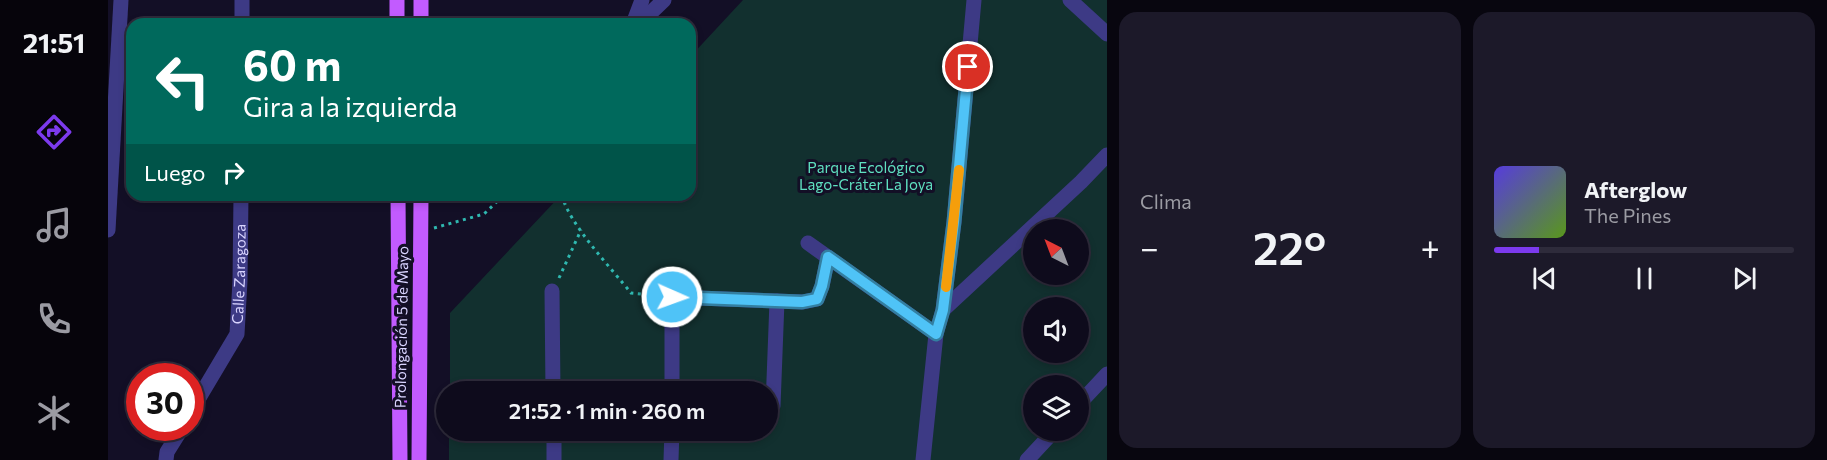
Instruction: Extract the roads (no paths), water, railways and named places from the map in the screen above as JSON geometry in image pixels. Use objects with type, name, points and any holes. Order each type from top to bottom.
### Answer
[{"type":"main road","points":[[397,0],[397,18]]},
{"type":"main road","points":[[421,0],[421,18]]},
{"type":"main road","name":"Prolongación 5 de Mayo","points":[[398,201],[400,460]]},
{"type":"main road","name":"Prolongación 5 de Mayo","points":[[419,460],[421,201]]},
{"type":"street","points":[[108,230],[121,0]]},
{"type":"street","points":[[242,0],[242,18]]},
{"type":"street","points":[[410,0],[421,0]]},
{"type":"street","points":[[635,18],[642,0]]},
{"type":"street","points":[[645,18],[664,0]]},
{"type":"street","points":[[923,460],[936,334],[943,310],[954,222],[974,0]]},
{"type":"street","points":[[1070,0],[1107,34]]},
{"type":"street","points":[[943,310],[1107,155]]},
{"type":"street","name":"Calle Zaragoza","points":[[204,389],[237,334],[241,201]]},
{"type":"street","points":[[808,243],[936,334]]},
{"type":"street","points":[[672,381],[672,297],[802,302],[817,299],[828,257]]},
{"type":"street","points":[[552,291],[553,381]]},
{"type":"street","points":[[774,381],[777,301]]},
{"type":"street","points":[[1089,393],[1107,374]]},
{"type":"street","points":[[166,460],[167,453],[174,441]]},
{"type":"street","points":[[554,441],[554,460]]},
{"type":"street","points":[[671,460],[672,441]]},
{"type":"street","points":[[1027,460],[1044,441]]},
{"type":"park label","name":"Parque Ecológico Lago-Cráter La Joya","points":[[866,176]]}]
